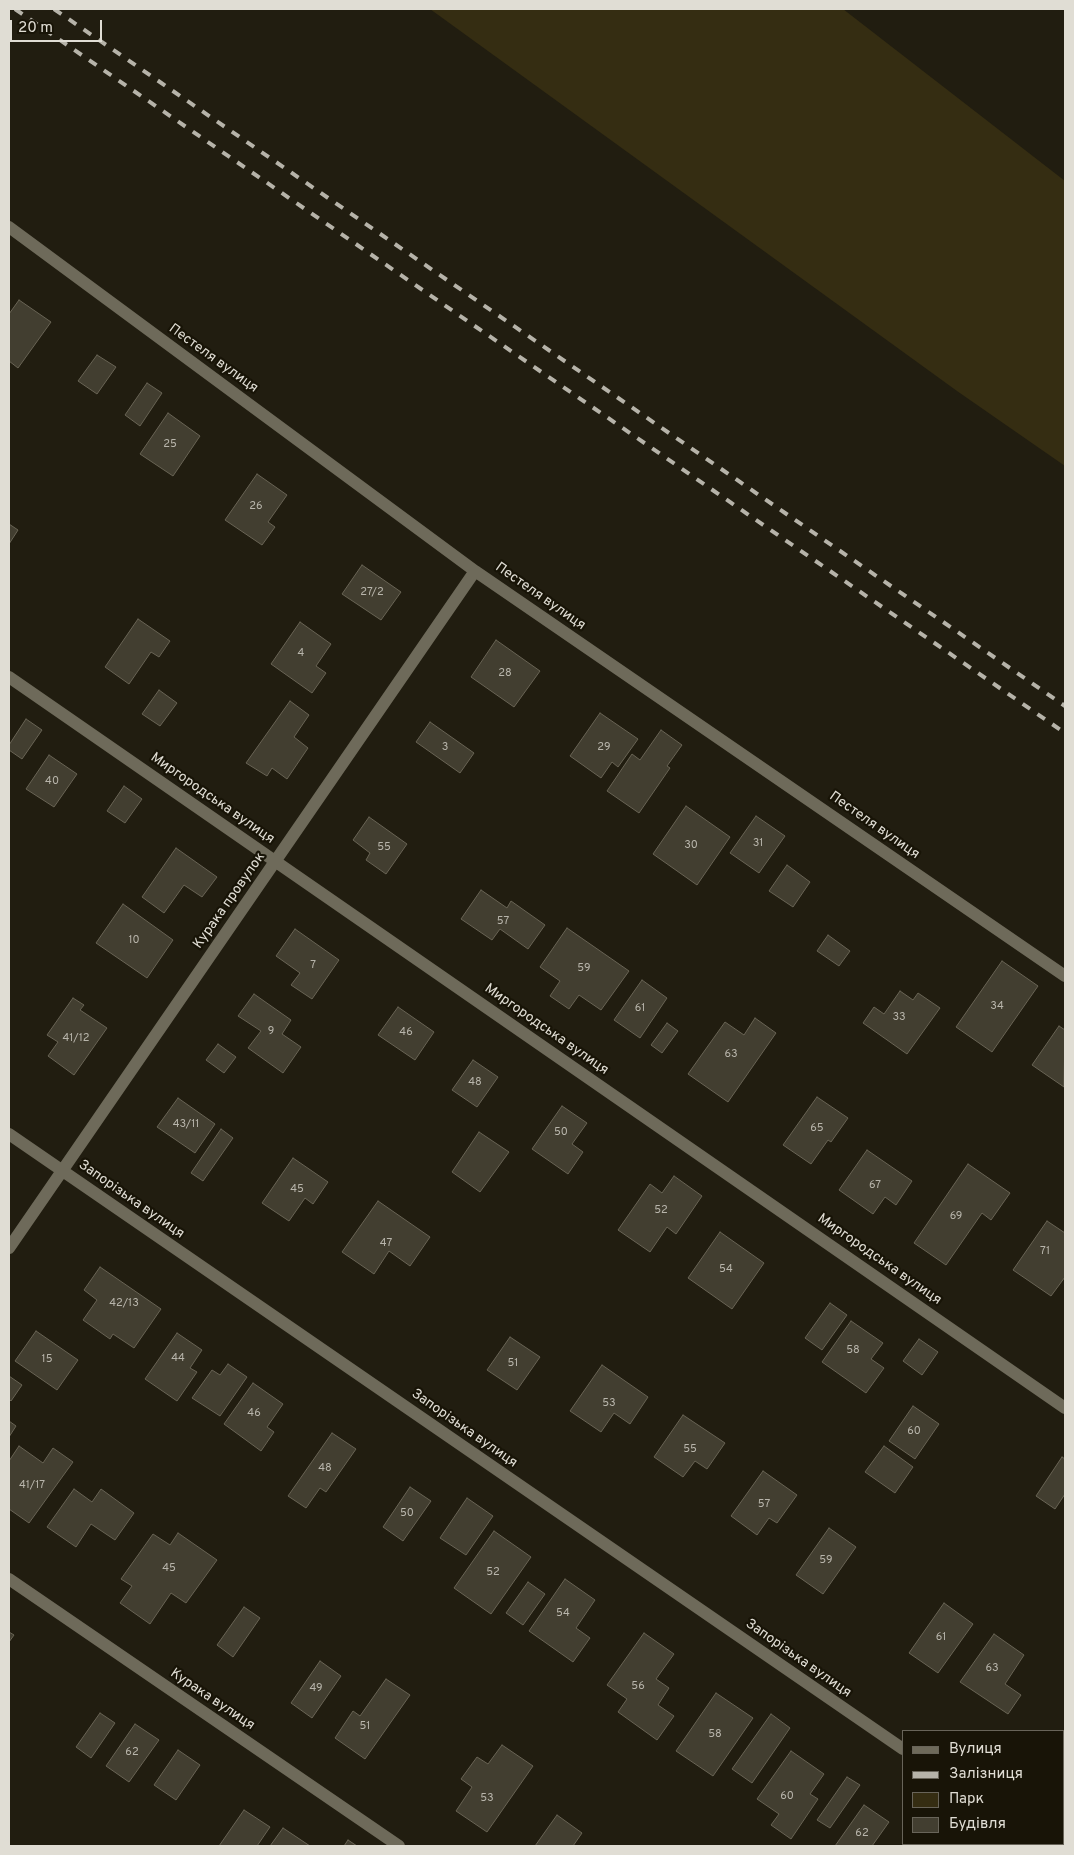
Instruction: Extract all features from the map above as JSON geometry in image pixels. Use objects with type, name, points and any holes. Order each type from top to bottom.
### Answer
[{"type":"street","name":"Пестеля вулиця","points":[[9,227],[476,571],[1065,976]]},
{"type":"street","name":"Курака провулок","points":[[9,1248],[476,571]]},
{"type":"street","name":"Миргородська вулиця","points":[[9,677],[1065,1408]]},
{"type":"street","name":"Запорізька вулиця","points":[[9,1134],[902,1748]]},
{"type":"street","name":"Курака вулиця","points":[[9,1579],[399,1846]]},
{"type":"street","points":[[1040,1845],[1044,1846]]},
{"type":"green space","points":[[430,9],[843,9],[1065,181],[1065,466],[957,391]]},
{"type":"building","points":[[19,300],[51,322],[18,368],[9,361],[9,314]]},
{"type":"building","points":[[97,355],[116,367],[97,394],[78,381]]},
{"type":"building","points":[[147,383],[162,393],[140,426],[125,415]]},
{"type":"building","points":[[168,413],[200,436],[173,476],[140,454]]},
{"type":"building","points":[[257,474],[287,495],[268,522],[275,527],[262,545],[225,520]]},
{"type":"building","points":[[9,524],[18,530],[9,544]]},
{"type":"building","points":[[362,565],[401,592],[381,620],[342,594]]},
{"type":"building","points":[[138,619],[170,641],[159,657],[151,652],[129,684],[105,667]]},
{"type":"building","points":[[300,622],[331,644],[316,666],[326,673],[312,693],[271,664]]},
{"type":"building","points":[[496,640],[540,671],[514,707],[471,677]]},
{"type":"building","points":[[159,690],[177,703],[160,726],[142,714]]},
{"type":"building","points":[[290,701],[309,715],[294,737],[308,748],[287,779],[272,768],[267,776],[246,763]]},
{"type":"building","points":[[600,713],[638,739],[618,767],[612,762],[601,778],[570,756]]},
{"type":"building","points":[[26,719],[42,730],[22,759],[9,750],[9,745]]},
{"type":"building","points":[[430,722],[474,753],[460,773],[416,742]]},
{"type":"building","points":[[661,730],[682,745],[667,766],[670,768],[639,813],[607,791],[632,754],[640,760]]},
{"type":"building","points":[[49,755],[77,774],[54,807],[26,789]]},
{"type":"building","points":[[124,786],[142,799],[125,823],[107,811]]},
{"type":"building","points":[[686,806],[730,837],[697,885],[653,854]]},
{"type":"building","points":[[756,816],[785,836],[759,873],[730,853]]},
{"type":"building","points":[[369,817],[407,844],[386,874],[366,860],[370,853],[353,840]]},
{"type":"building","points":[[176,848],[217,877],[202,897],[184,885],[164,913],[142,897]]},
{"type":"building","points":[[787,865],[810,882],[793,907],[769,891]]},
{"type":"building","points":[[481,890],[507,908],[511,901],[545,925],[528,949],[500,929],[492,940],[461,919]]},
{"type":"building","points":[[123,904],[173,940],[147,978],[96,943]]},
{"type":"building","points":[[567,928],[629,971],[601,1010],[579,995],[569,1009],[550,996],[560,981],[540,967]]},
{"type":"building","points":[[295,929],[339,960],[312,999],[291,985],[300,973],[276,956]]},
{"type":"building","points":[[828,935],[850,951],[839,966],[817,951]]},
{"type":"building","points":[[1002,961],[1038,986],[992,1052],[956,1027]]},
{"type":"building","points":[[642,980],[667,998],[640,1038],[614,1020]]},
{"type":"building","points":[[900,991],[913,1000],[918,993],[940,1008],[907,1054],[863,1023],[874,1007],[884,1014]]},
{"type":"building","points":[[254,994],[291,1020],[282,1034],[301,1047],[283,1073],[248,1048],[261,1031],[238,1016]]},
{"type":"building","points":[[73,998],[84,1005],[80,1010],[107,1028],[74,1075],[48,1056],[58,1042],[47,1035]]},
{"type":"building","points":[[398,1007],[434,1032],[415,1060],[378,1035]]},
{"type":"building","points":[[755,1018],[776,1033],[728,1102],[688,1074],[725,1022],[744,1035]]},
{"type":"building","points":[[667,1023],[678,1031],[662,1053],[651,1045]]},
{"type":"building","points":[[1059,1026],[1065,1030],[1064,1087],[1032,1065]]},
{"type":"building","points":[[218,1044],[236,1057],[224,1073],[206,1060]]},
{"type":"building","points":[[473,1060],[498,1077],[477,1107],[452,1090]]},
{"type":"building","points":[[817,1097],[848,1118],[831,1142],[828,1140],[811,1164],[783,1145]]},
{"type":"building","points":[[178,1098],[215,1124],[195,1153],[157,1127]]},
{"type":"building","points":[[562,1106],[587,1123],[572,1144],[583,1152],[568,1174],[532,1149]]},
{"type":"building","points":[[221,1129],[233,1138],[203,1181],[191,1173]]},
{"type":"building","points":[[479,1132],[509,1152],[480,1192],[452,1172]]},
{"type":"building","points":[[867,1150],[912,1181],[896,1205],[885,1197],[873,1214],[839,1190]]},
{"type":"building","points":[[293,1158],[328,1182],[313,1204],[305,1198],[289,1221],[262,1203]]},
{"type":"building","points":[[968,1164],[1010,1193],[991,1220],[982,1213],[946,1265],[914,1243]]},
{"type":"building","points":[[674,1176],[702,1196],[676,1234],[667,1227],[650,1252],[618,1230],[650,1184],[662,1193]]},
{"type":"building","points":[[378,1201],[430,1237],[410,1266],[389,1251],[374,1274],[342,1252]]},
{"type":"building","points":[[1047,1221],[1065,1233],[1065,1277],[1051,1296],[1013,1270]]},
{"type":"building","points":[[720,1232],[764,1263],[732,1309],[688,1278]]},
{"type":"building","points":[[100,1267],[161,1309],[134,1348],[113,1334],[110,1339],[83,1320],[97,1300],[84,1290]]},
{"type":"building","points":[[830,1303],[847,1315],[822,1350],[805,1338]]},
{"type":"building","points":[[851,1321],[883,1343],[871,1359],[884,1368],[866,1393],[822,1362]]},
{"type":"building","points":[[36,1331],[78,1360],[57,1390],[15,1361]]},
{"type":"building","points":[[177,1333],[202,1350],[190,1368],[197,1372],[177,1401],[145,1379]]},
{"type":"building","points":[[510,1337],[540,1357],[517,1390],[487,1370]]},
{"type":"building","points":[[919,1339],[938,1352],[922,1375],[903,1361]]},
{"type":"building","points":[[228,1364],[247,1377],[220,1416],[192,1398],[212,1370],[220,1375]]},
{"type":"building","points":[[602,1365],[648,1397],[630,1424],[614,1413],[601,1432],[570,1411]]},
{"type":"building","points":[[9,1376],[22,1385],[11,1401],[9,1399]]},
{"type":"building","points":[[253,1383],[283,1404],[267,1427],[274,1432],[261,1451],[224,1424]]},
{"type":"building","points":[[913,1406],[939,1424],[915,1459],[889,1441]]},
{"type":"building","points":[[683,1415],[725,1443],[707,1469],[695,1461],[683,1477],[654,1457]]},
{"type":"building","points":[[9,1421],[16,1426],[9,1437]]},
{"type":"building","points":[[332,1433],[356,1449],[326,1492],[320,1488],[306,1508],[288,1496]]},
{"type":"building","points":[[19,1446],[43,1463],[53,1448],[73,1462],[29,1523],[9,1509],[9,1461]]},
{"type":"building","points":[[884,1446],[913,1467],[895,1493],[865,1472]]},
{"type":"building","points":[[1062,1457],[1065,1459],[1065,1494],[1055,1509],[1036,1496]]},
{"type":"building","points":[[763,1471],[797,1495],[777,1523],[769,1518],[757,1535],[731,1516]]},
{"type":"building","points":[[410,1487],[431,1501],[403,1541],[383,1527]]},
{"type":"building","points":[[74,1489],[92,1502],[101,1489],[134,1513],[115,1540],[91,1524],[76,1547],[47,1527]]},
{"type":"building","points":[[467,1498],[493,1516],[466,1555],[440,1538]]},
{"type":"building","points":[[829,1528],[856,1547],[823,1594],[796,1575]]},
{"type":"building","points":[[494,1531],[531,1557],[491,1614],[454,1588]]},
{"type":"building","points":[[178,1533],[217,1560],[186,1603],[171,1593],[150,1624],[120,1603],[132,1586],[121,1579],[153,1534],[170,1545]]},
{"type":"building","points":[[565,1579],[595,1600],[576,1628],[590,1638],[573,1662],[529,1631]]},
{"type":"building","points":[[528,1582],[545,1594],[523,1625],[506,1613]]},
{"type":"building","points":[[944,1603],[973,1624],[938,1673],[909,1653]]},
{"type":"building","points":[[244,1607],[260,1618],[233,1657],[217,1645]]},
{"type":"building","points":[[9,1632],[14,1635],[9,1642]]},
{"type":"building","points":[[644,1633],[674,1654],[656,1679],[669,1688],[658,1705],[674,1716],[657,1740],[618,1712],[627,1699],[607,1685]]},
{"type":"building","points":[[994,1634],[1024,1655],[1005,1684],[1021,1695],[1008,1714],[960,1682]]},
{"type":"building","points":[[320,1661],[341,1676],[312,1718],[291,1703]]},
{"type":"building","points":[[386,1679],[410,1695],[365,1759],[335,1738],[353,1711],[360,1716]]},
{"type":"building","points":[[716,1693],[753,1718],[713,1776],[676,1751]]},
{"type":"building","points":[[100,1713],[115,1723],[91,1758],[76,1747]]},
{"type":"building","points":[[771,1714],[790,1728],[752,1783],[732,1769]]},
{"type":"building","points":[[135,1724],[159,1740],[129,1782],[106,1766]]},
{"type":"building","points":[[502,1745],[533,1766],[487,1832],[456,1811],[472,1787],[461,1779],[477,1757],[488,1764]]},
{"type":"building","points":[[178,1750],[200,1765],[176,1800],[154,1785]]},
{"type":"building","points":[[791,1751],[824,1774],[810,1794],[818,1799],[791,1839],[771,1825],[779,1814],[757,1799]]},
{"type":"building","points":[[847,1777],[860,1785],[830,1828],[817,1820]]},
{"type":"building","points":[[864,1805],[889,1822],[872,1846],[835,1846]]},
{"type":"building","points":[[244,1810],[270,1827],[257,1846],[219,1846]]},
{"type":"building","points":[[557,1815],[582,1833],[573,1846],[535,1846]]},
{"type":"building","points":[[283,1828],[310,1846],[270,1846]]},
{"type":"building","points":[[348,1840],[357,1846],[344,1846]]},
{"type":"railway","points":[[15,9],[1065,733]]},
{"type":"railway","points":[[54,9],[1065,706]]}]
